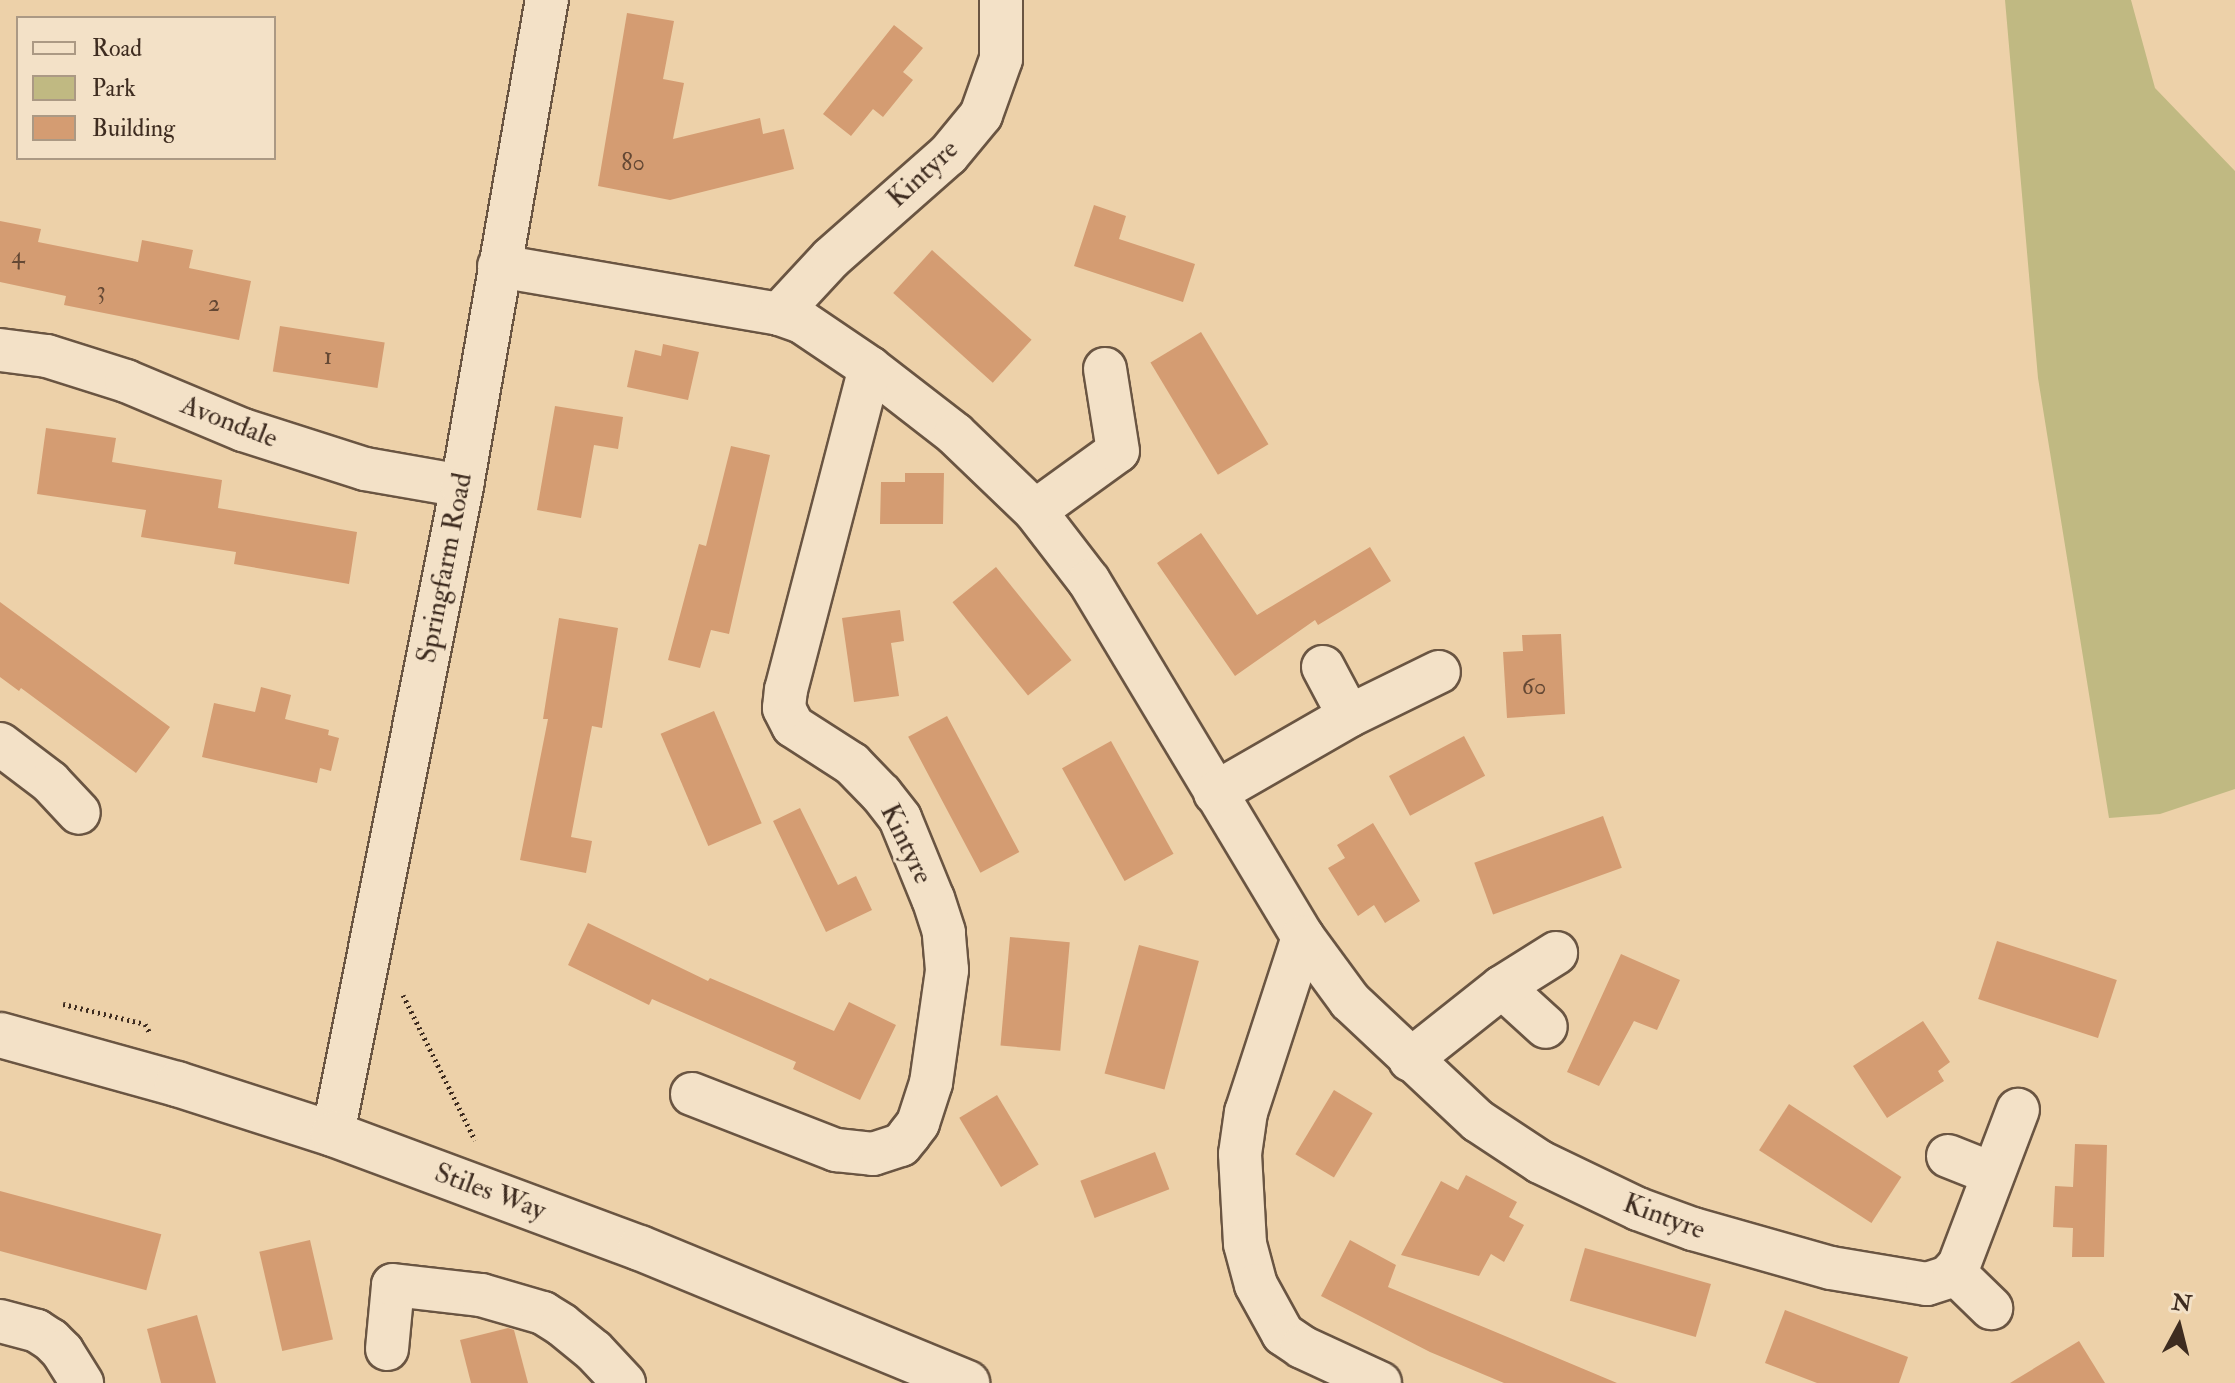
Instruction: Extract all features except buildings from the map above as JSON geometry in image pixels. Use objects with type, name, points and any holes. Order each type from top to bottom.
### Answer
[{"type":"main road","name":"Stiles Way","points":[[0,1035],[177,1084],[333,1134],[655,1254],[967,1383]]},
{"type":"street","name":"Springfarm Road","points":[[333,1134],[462,486],[547,0]]},
{"type":"street","name":"Kintyre","points":[[779,314],[831,258],[948,155],[981,115],[1001,59],[1001,0]]},
{"type":"street","name":"Kintyre","points":[[499,266],[779,314],[802,322],[870,368],[955,434],[1035,511],[1089,581],[1303,937],[1350,1001],[1478,1121],[1511,1144],[1584,1185],[1638,1209],[1719,1237],[1831,1268],[1918,1284],[1942,1280],[1954,1272]]},
{"type":"street","name":"Avondale","points":[[0,350],[47,356],[100,373],[243,430],[365,469],[462,486]]},
{"type":"street","name":"Kintyre","points":[[692,1094],[836,1150],[873,1154],[901,1145],[918,1123],[931,1083],[947,970],[944,932],[933,899],[900,818],[891,806],[852,764],[793,726],[784,708],[786,690],[870,368]]},
{"type":"street","points":[[1035,511],[1118,451],[1105,369]]},
{"type":"street","points":[[1323,667],[1349,716]]},
{"type":"street","points":[[1215,793],[1349,716],[1439,672]]},
{"type":"street","points":[[0,744],[50,782],[79,813]]},
{"type":"street","points":[[1303,937],[1246,1112],[1240,1154],[1245,1244],[1256,1285],[1283,1334],[1302,1347],[1380,1383]]},
{"type":"street","points":[[1410,1060],[1502,987],[1556,953]]},
{"type":"street","points":[[1502,987],[1546,1027]]},
{"type":"street","points":[[1991,1308],[1954,1272],[1970,1241],[2018,1110]]},
{"type":"street","points":[[1948,1156],[1993,1174]]},
{"type":"street","points":[[387,1349],[393,1285],[481,1295],[543,1313],[594,1351],[624,1383]]},
{"type":"street","points":[[0,1321],[37,1331],[51,1340],[62,1351],[82,1383]]},
{"type":"path","points":[[367,961],[407,1000],[481,1152],[492,1193]]},
{"type":"green space","points":[[2005,0],[2131,0],[2155,88],[2235,171],[2235,789],[2160,814],[2109,818],[2038,378]]}]
